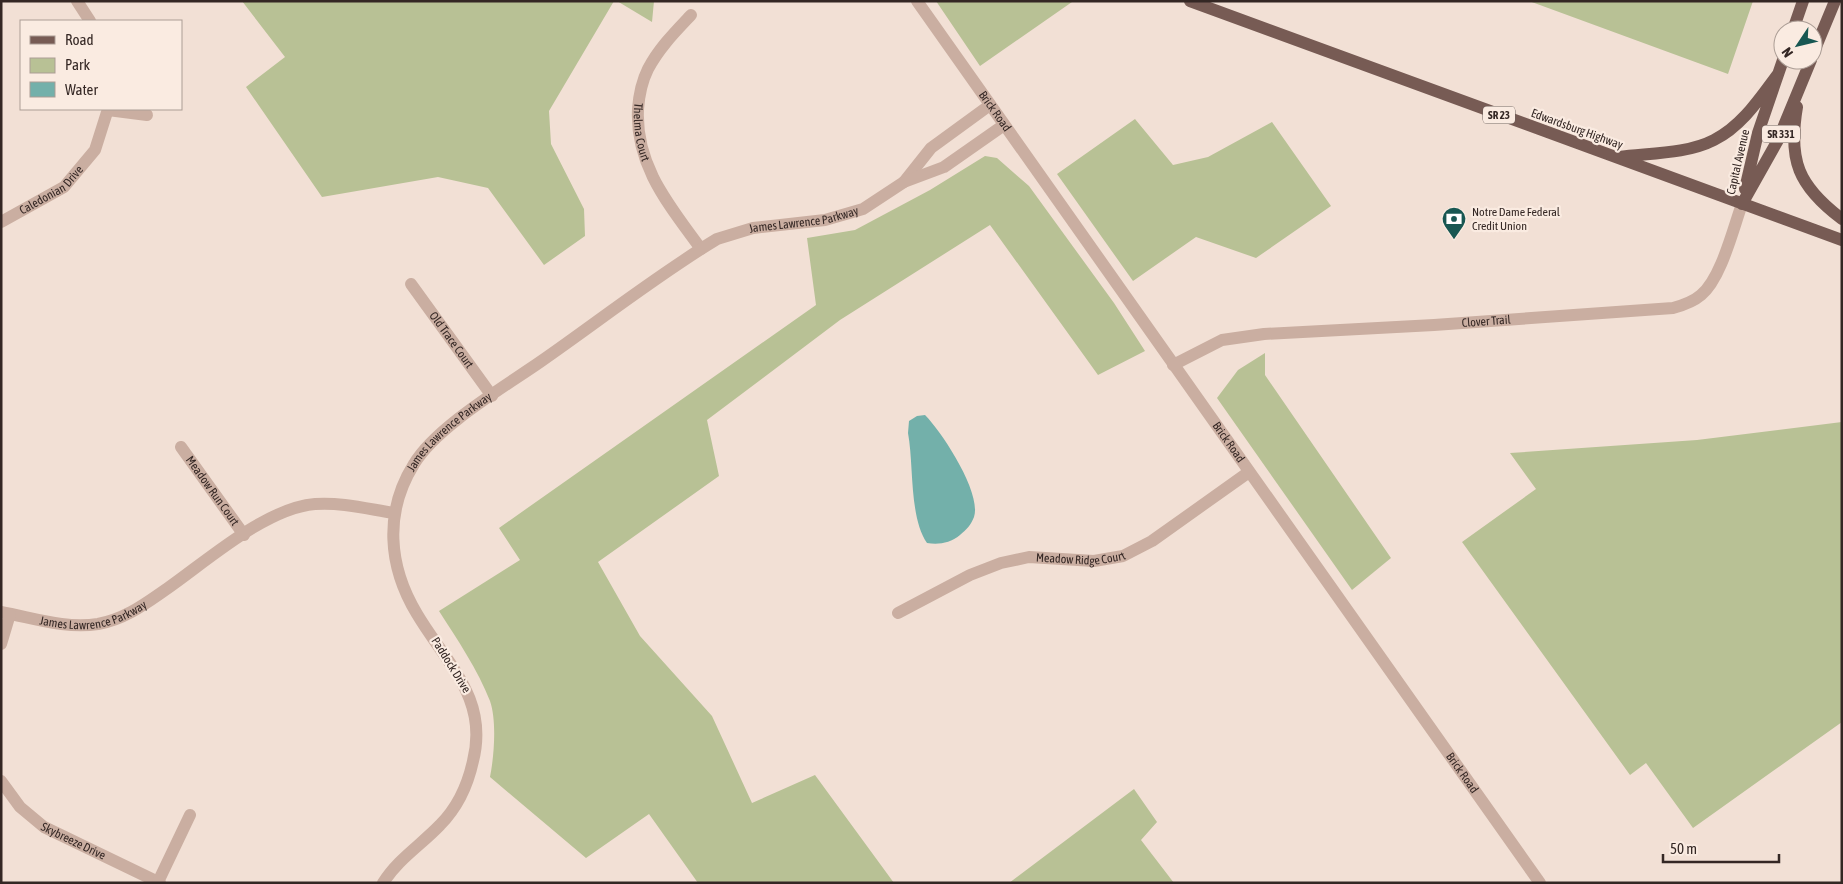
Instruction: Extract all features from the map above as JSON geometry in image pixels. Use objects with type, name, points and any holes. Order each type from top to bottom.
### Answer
[{"type":"main road","name":"Edwardsburg Highway","points":[[1190,1],[1842,240]]},
{"type":"main road","points":[[1796,20],[1803,1]]},
{"type":"main road","points":[[1823,29],[1834,1]]},
{"type":"main road","name":"Capital Avenue","points":[[1742,204],[1758,133],[1779,70]]},
{"type":"main road","name":"Capital Avenue","points":[[1742,204],[1778,140],[1807,70]]},
{"type":"main road","points":[[1616,158],[1693,148],[1714,140],[1732,128],[1749,112],[1778,74]]},
{"type":"main road","points":[[1801,83],[1793,147],[1798,170],[1810,189],[1842,219]]},
{"type":"street","points":[[77,1],[89,20]]},
{"type":"street","name":"Brick Road","points":[[917,1],[1540,883]]},
{"type":"street","name":"Thelma Court","points":[[691,15],[664,43],[648,69],[639,100],[638,122],[640,143],[651,176],[701,249]]},
{"type":"street","name":"James Lawrence Parkway","points":[[904,182],[931,148],[990,105]]},
{"type":"street","points":[[108,110],[147,115]]},
{"type":"street","name":"Caledonian Drive","points":[[1,222],[64,187],[95,150],[108,110]]},
{"type":"street","name":"James Lawrence Parkway","points":[[5,613],[52,624],[78,626],[120,618],[148,602],[244,535],[280,513],[315,504],[332,504],[394,513],[405,480],[415,462],[444,430],[701,249],[733,232],[825,220],[863,209],[904,182],[944,167],[1004,125]]},
{"type":"street","name":"Clover Trail","points":[[1173,365],[1222,340],[1264,334],[1434,326],[1673,308],[1691,303],[1703,294],[1714,278],[1742,204]]},
{"type":"street","name":"Old Trace Court","points":[[411,284],[492,396]]},
{"type":"street","name":"Meadow Run Court","points":[[181,447],[244,535]]},
{"type":"street","name":"Meadow Ridge Court","points":[[898,613],[970,575],[1001,563],[1029,558],[1094,561],[1123,556],[1152,541],[1249,472]]},
{"type":"street","name":"Paddock Drive","points":[[383,883],[397,864],[441,824],[452,811],[468,778],[476,741],[476,724],[467,689],[417,614],[398,571],[392,531],[394,513]]},
{"type":"street","points":[[1,644],[5,613]]},
{"type":"street","name":"Skybreeze Drive","points":[[1,782],[20,807],[44,827],[159,882]]},
{"type":"street","points":[[159,882],[190,815]]},
{"type":"green space","points":[[242,1],[614,1],[549,111],[551,144],[584,209],[585,236],[544,265],[488,188],[438,177],[322,197],[246,87],[285,57]]},
{"type":"green space","points":[[617,1],[654,1],[652,22]]},
{"type":"green space","points":[[936,1],[1072,1],[1072,2],[980,66]]},
{"type":"green space","points":[[1529,1],[1753,1],[1728,74]]},
{"type":"green space","points":[[1135,119],[1173,165],[1208,157],[1272,122],[1331,206],[1256,258],[1196,237],[1133,281],[1057,174]]},
{"type":"green space","points":[[985,156],[997,158],[1029,186],[1114,303],[1145,351],[1098,375],[990,225],[840,320],[707,420],[719,476],[598,562],[640,636],[712,716],[752,803],[815,775],[894,883],[698,883],[649,814],[586,858],[490,777],[494,749],[494,718],[490,701],[473,666],[439,611],[520,560],[499,528],[816,305],[807,238],[855,230],[930,190]]},
{"type":"green space","points":[[1265,353],[1265,375],[1391,558],[1352,590],[1217,398],[1238,370]]},
{"type":"green space","points":[[1842,422],[1842,722],[1693,828],[1646,763],[1630,775],[1462,542],[1536,489],[1510,453],[1697,440]]},
{"type":"green space","points":[[1134,789],[1157,822],[1141,840],[1174,883],[1009,883]]},
{"type":"water","points":[[925,415],[959,463],[972,493],[975,506],[974,517],[960,535],[948,542],[936,544],[927,543],[917,519],[908,433],[909,421],[917,416]]},
{"type":"place","name":"Notre Dame Federal Credit Union","points":[[1454,240]]}]
